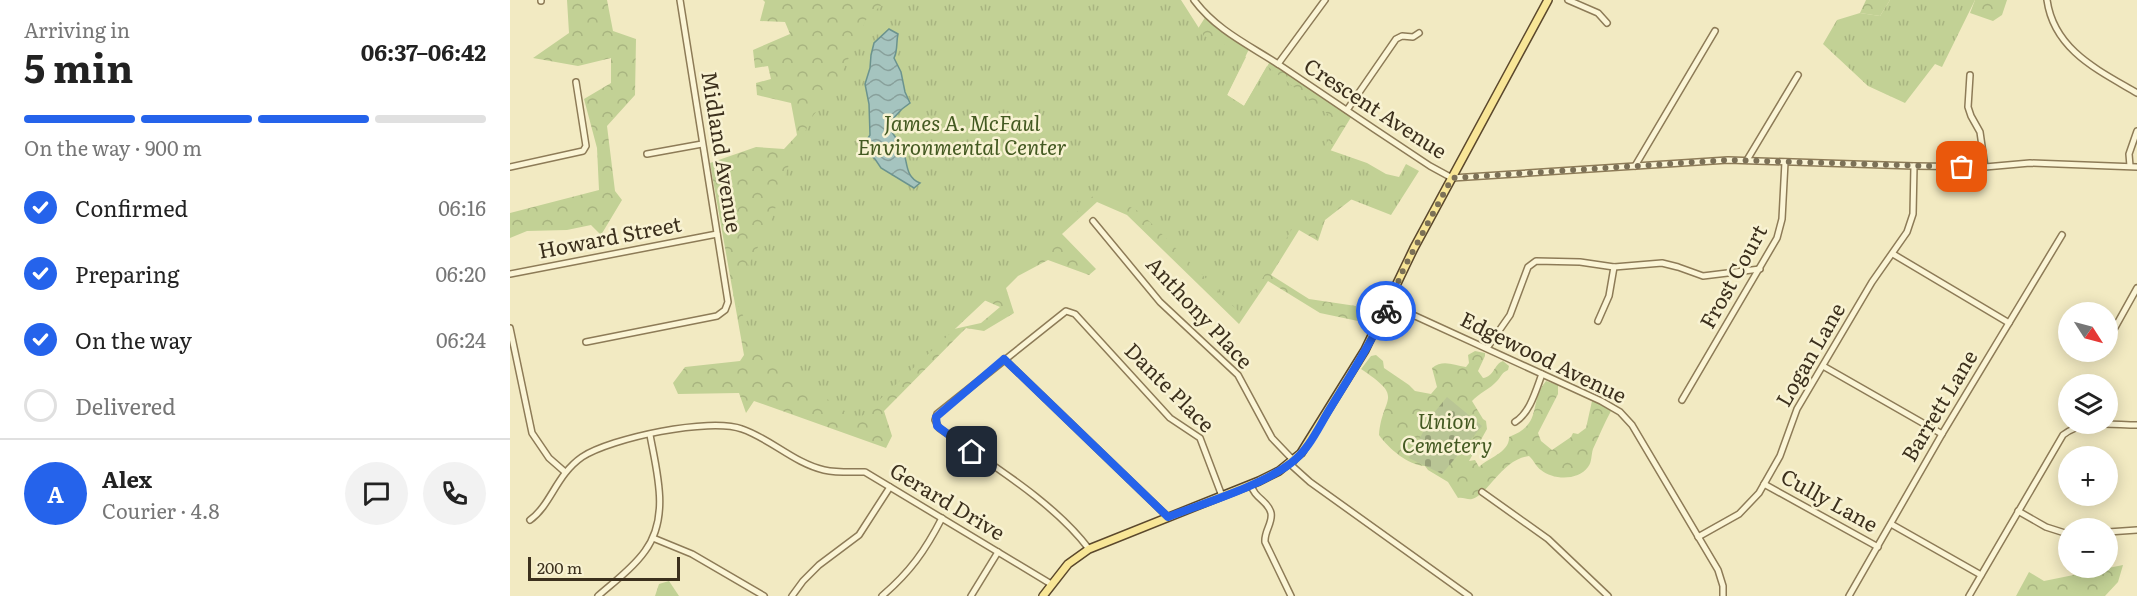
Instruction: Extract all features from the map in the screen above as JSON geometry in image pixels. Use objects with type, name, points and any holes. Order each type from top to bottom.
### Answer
[{"type":"main road","points":[[1043,596],[1068,564],[1089,549],[1264,479],[1292,462],[1308,445],[1365,350],[1389,304],[1404,268],[1548,0]]},
{"type":"street","name":"Midland Avenue","points":[[586,342],[717,316],[726,308],[729,297],[680,0]]},
{"type":"street","name":"Crescent Avenue","points":[[1194,0],[1216,25],[1430,166],[1452,178],[1707,160],[1985,167],[2030,163],[2137,166]]},
{"type":"street","points":[[1278,64],[1326,0]]},
{"type":"street","points":[[1568,0],[1598,13],[1607,23]]},
{"type":"street","points":[[2048,0],[2053,22],[2070,48],[2089,64],[2137,93]]},
{"type":"street","points":[[1635,166],[1715,31]]},
{"type":"street","points":[[1347,110],[1396,39],[1402,36],[1413,37],[1419,33]]},
{"type":"street","points":[[1747,160],[1798,75]]},
{"type":"street","points":[[1970,75],[1968,106],[1980,132],[1985,167]]},
{"type":"street","points":[[510,168],[581,153],[586,146],[576,82]]},
{"type":"street","points":[[2130,166],[2129,154],[2137,131]]},
{"type":"street","points":[[647,154],[702,144]]},
{"type":"street","name":"Frost Court","points":[[1682,400],[1773,247],[1781,228],[1785,162]]},
{"type":"street","name":"Logan Lane","points":[[1698,537],[1747,507],[1764,484],[1780,456],[1797,409],[1872,282],[1893,254],[1910,223],[1914,166]]},
{"type":"street","name":"Anthony Place","points":[[1093,221],[1160,302],[1238,375],[1272,438],[1310,482],[1468,596]]},
{"type":"street","name":"Howard Street","points":[[510,274],[717,234]]},
{"type":"street","name":"Barrett Lane","points":[[1849,596],[1942,434],[2062,235]]},
{"type":"street","points":[[1893,254],[2008,323]]},
{"type":"street","points":[[1487,348],[1510,315],[1528,267],[1533,262],[1580,262],[1614,267],[1662,263],[1703,276],[1760,269]]},
{"type":"street","points":[[1598,321],[1610,296],[1614,267]]},
{"type":"street","points":[[2118,322],[2137,288]]},
{"type":"street","name":"Edgewood Avenue","points":[[1389,304],[1613,407],[1626,417],[1718,570],[1723,586],[1723,596]]},
{"type":"street","name":"Dante Place","points":[[1004,359],[1062,312],[1069,310],[1170,418],[1200,438],[1222,496]]},
{"type":"street","points":[[510,328],[528,421],[537,442],[549,458],[565,472]]},
{"type":"street","points":[[1089,549],[1063,519],[939,428],[935,420],[937,414],[1004,359],[1168,517]]},
{"type":"street","points":[[1823,366],[1942,434]]},
{"type":"street","points":[[1515,422],[1520,419],[1530,403],[1542,374]]},
{"type":"street","name":"Gerard Drive","points":[[530,520],[565,472],[583,457],[604,446],[705,425],[733,426],[751,432],[791,456],[820,468],[832,471],[865,472],[1052,584]]},
{"type":"street","points":[[1969,596],[2058,441],[2068,432],[2085,425],[2137,425]]},
{"type":"street","points":[[598,596],[639,559],[653,538],[660,500],[650,435]]},
{"type":"street","points":[[1251,484],[1254,494],[1265,503],[1270,511],[1271,521],[1265,534],[1265,542],[1291,596]]},
{"type":"street","name":"Cully Lane","points":[[1764,484],[1878,547]]},
{"type":"street","points":[[792,596],[819,565],[859,535],[890,487]]},
{"type":"street","points":[[1482,492],[1548,539],[1608,596]]},
{"type":"street","points":[[2018,511],[2046,527],[2058,531]]},
{"type":"street","points":[[882,596],[902,579],[919,558],[942,518]]},
{"type":"street","points":[[1891,524],[1981,575]]},
{"type":"street","points":[[2118,531],[2137,530]]},
{"type":"street","points":[[653,538],[692,554],[764,596]]},
{"type":"street","points":[[971,596],[998,552]]},
{"type":"green space","points":[[567,0],[607,0],[613,31],[636,39],[635,95],[607,126],[615,191],[622,200],[601,235],[591,225],[567,230],[527,231],[510,238],[510,213],[599,190],[597,148],[584,99],[611,83],[611,58],[578,66],[533,58],[569,33]]},
{"type":"green space","name":"James A. McFaul Environmental Center","points":[[763,0],[1162,0],[1185,49],[1206,16],[1250,47],[1227,95],[1244,106],[1272,58],[1353,114],[1323,163],[1352,199],[1325,220],[1318,241],[1299,230],[1271,275],[1309,299],[1356,306],[1358,321],[1320,313],[1268,281],[1239,324],[1127,215],[1097,202],[1062,234],[1096,269],[1089,275],[1048,260],[1018,276],[1006,288],[1014,313],[984,331],[966,328],[884,411],[892,436],[886,448],[754,401],[746,413],[739,393],[678,394],[673,383],[685,367],[740,361],[744,355],[710,163],[756,147],[784,149],[797,135],[791,103],[757,95],[756,83],[771,79],[768,66],[755,68],[753,50],[790,34],[785,22],[760,21],[765,2]],"holes":[[[977,297],[1000,307],[981,323],[936,333]]]},
{"type":"green space","name":"James A. McFaul Environmental Center","points":[[887,0],[1181,0],[1204,36],[1231,47],[1246,57],[1227,95],[1244,106],[1267,66],[1338,122],[1324,148],[1367,163],[1386,174],[1399,177],[1406,164],[1419,171],[1391,215],[1340,195],[1316,228],[1295,224],[1241,314],[1140,212],[1098,191],[858,420],[808,386],[755,340],[733,295],[771,222],[788,167],[812,117],[835,88],[867,18]]},
{"type":"green space","points":[[1866,0],[1890,0],[1880,16],[1860,13]]},
{"type":"green space","points":[[1890,0],[1975,0],[1942,67],[1935,64],[1905,103],[1868,86],[1823,44],[1837,20],[1860,13],[1880,16]]},
{"type":"green space","points":[[1975,0],[2007,0],[2002,15],[1993,21],[1970,13]]},
{"type":"green space","points":[[1475,351],[1485,353],[1478,371],[1483,378],[1490,375],[1503,361],[1509,366],[1494,384],[1472,401],[1486,421],[1487,429],[1469,461],[1475,460],[1479,467],[1506,447],[1509,437],[1527,426],[1546,381],[1558,385],[1558,394],[1538,433],[1541,441],[1552,450],[1571,437],[1573,433],[1578,434],[1586,428],[1592,401],[1606,406],[1611,411],[1593,449],[1591,461],[1584,472],[1565,478],[1552,476],[1539,469],[1529,456],[1511,463],[1478,496],[1470,499],[1458,498],[1448,482],[1425,466],[1412,463],[1393,451],[1383,440],[1379,435],[1388,398],[1387,393],[1383,386],[1361,369],[1371,356],[1376,355],[1383,361],[1384,368],[1415,391],[1431,394],[1437,387],[1432,368],[1444,363],[1466,367],[1469,363],[1468,355]]},
{"type":"green space","name":"Union Cemetery","points":[[1447,397],[1482,426],[1442,474],[1409,458],[1433,414]]},
{"type":"green space","points":[[2123,565],[2118,582],[2105,596],[2016,596],[2029,572],[2044,581],[2059,578],[2118,578],[2118,566]]},
{"type":"green space","points":[[669,581],[679,596],[655,596],[659,584]]},
{"type":"water","points":[[889,29],[898,34],[894,58],[901,72],[910,103],[888,124],[902,147],[909,173],[920,183],[914,188],[881,168],[869,154],[867,140],[870,135],[869,104],[865,84],[874,43]]},
{"type":"way so far","points":[[1386,311],[1404,268],[1452,178],[1707,160],[1962,167]]},
{"type":"route","points":[[972,452],[937,426],[935,420],[937,414],[1004,359],[1168,517],[1258,481],[1294,461],[1308,445],[1386,311]]}]
